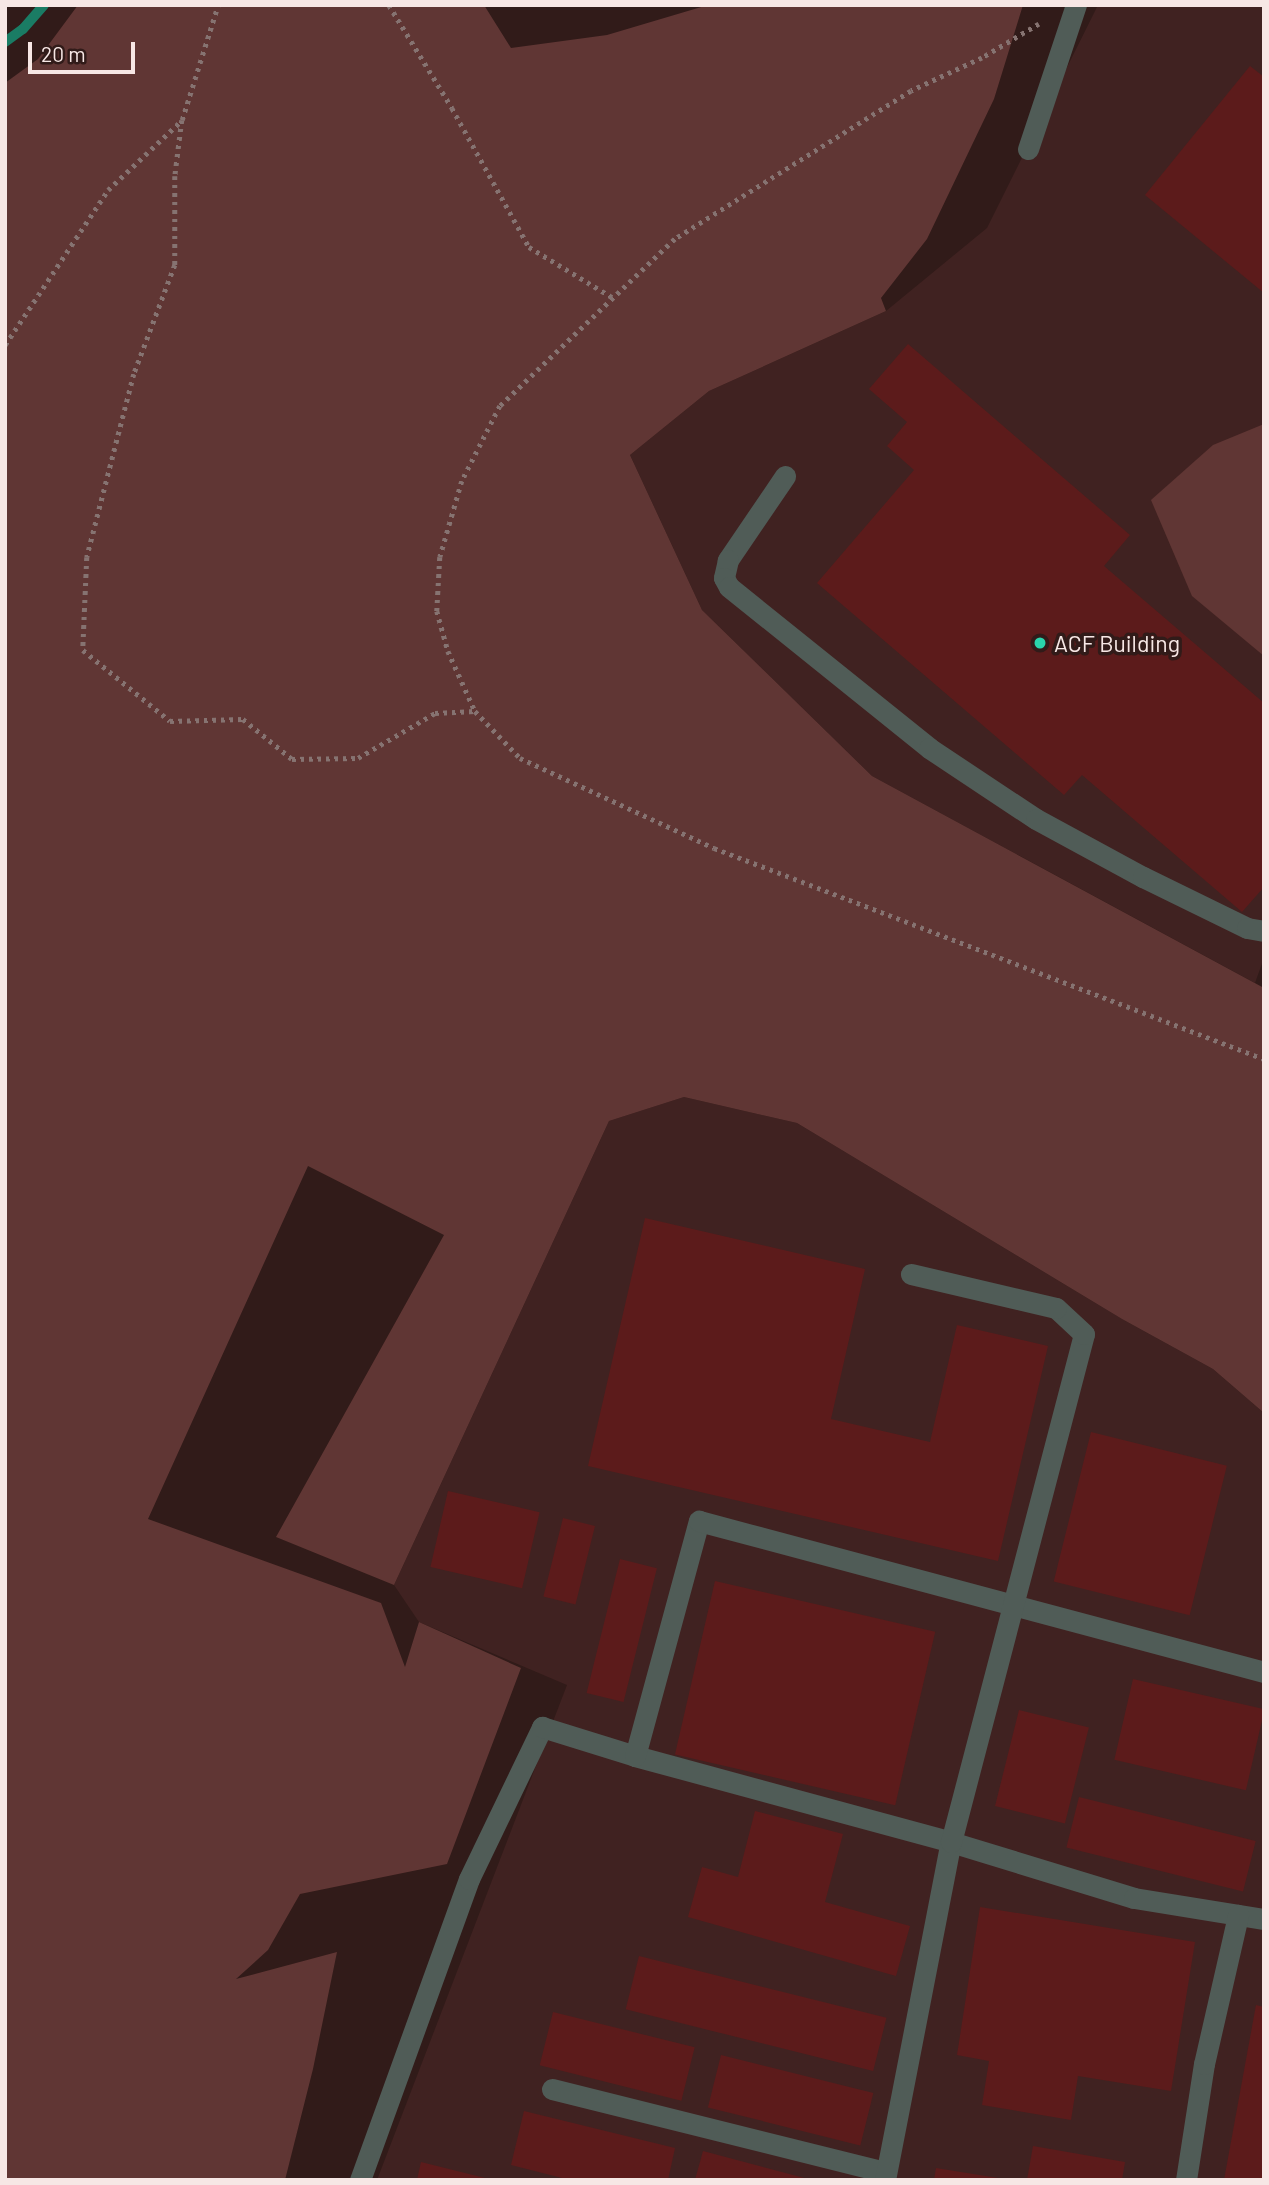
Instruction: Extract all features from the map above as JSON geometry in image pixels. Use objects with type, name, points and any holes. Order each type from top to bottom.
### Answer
[{"type":"lane","points":[[1028,149],[1076,5]]},
{"type":"lane","points":[[785,476],[724,568],[729,587],[929,748],[1036,819],[1143,877],[1247,928],[1264,931]]},
{"type":"lane","points":[[552,2089],[885,2176],[951,1842],[1084,1334],[1056,1308],[911,1274]]},
{"type":"lane","points":[[635,1756],[699,1521],[1014,1608],[1264,1672]]},
{"type":"lane","points":[[360,2180],[469,1879],[542,1727],[635,1756],[951,1842],[1133,1898],[1264,1919]]},
{"type":"lane","points":[[1186,2180],[1204,2064],[1238,1915]]},
{"type":"path","points":[[218,5],[183,120],[175,176],[175,265],[134,374],[87,557],[83,650],[170,721],[243,719],[292,759],[358,758],[435,713],[475,711]]},
{"type":"path","points":[[389,5],[452,108],[529,247],[612,297]]},
{"type":"path","points":[[5,345],[108,190],[183,120]]},
{"type":"shaded area","points":[[78,5],[484,5],[511,48],[607,35],[708,5],[1023,5],[994,99],[927,239],[881,298],[886,311],[709,391],[630,455],[702,610],[872,776],[1264,988],[1264,1413],[1213,1369],[1122,1319],[797,1123],[684,1097],[609,1121],[394,1585],[276,1537],[444,1235],[308,1166],[148,1519],[381,1603],[405,1667],[419,1622],[521,1668],[447,1864],[300,1894],[268,1950],[236,1979],[337,1952],[313,2069],[285,2180],[5,2180],[5,83],[38,59]]},
{"type":"shaded area","points":[[1098,5],[1264,5],[1264,958],[1255,983],[872,776],[702,610],[630,455],[709,391],[886,311],[987,228]]},
{"type":"shaded area","points":[[1264,424],[1264,656],[1192,596],[1151,500],[1213,445]]},
{"type":"shaded area","points":[[684,1097],[797,1123],[1122,1319],[1213,1369],[1264,1413],[1264,2180],[377,2180],[567,1685],[419,1622],[394,1585],[609,1121]]},
{"type":"building","points":[[1250,66],[1264,77],[1264,293],[1145,195]]},
{"type":"building","name":"ACF Building","points":[[908,344],[1130,535],[1104,566],[1264,703],[1264,887],[1242,912],[1082,775],[1064,795],[817,583],[914,470],[887,446],[907,422],[869,389]]},
{"type":"building","points":[[645,1218],[865,1269],[831,1419],[930,1442],[957,1325],[1048,1346],[998,1561],[588,1466]]},
{"type":"building","points":[[1091,1432],[1227,1466],[1190,1615],[1054,1581]]},
{"type":"building","points":[[448,1491],[540,1512],[522,1588],[430,1567]]},
{"type":"building","points":[[563,1518],[595,1526],[575,1605],[543,1597]]},
{"type":"building","points":[[620,1559],[657,1568],[623,1702],[587,1693]]},
{"type":"building","points":[[715,1581],[935,1632],[895,1805],[675,1754]]},
{"type":"building","points":[[1133,1679],[1264,1709],[1246,1790],[1114,1760]]},
{"type":"building","points":[[1019,1710],[1089,1727],[1065,1823],[995,1806]]},
{"type":"building","points":[[1079,1797],[1256,1841],[1243,1891],[1066,1847]]},
{"type":"building","points":[[755,1811],[843,1834],[825,1902],[910,1926],[896,1976],[688,1917],[702,1867],[738,1877]]},
{"type":"building","points":[[980,1907],[1195,1942],[1171,2091],[1078,2076],[1071,2120],[982,2105],[989,2061],[957,2055]]},
{"type":"building","points":[[639,1956],[886,2018],[873,2071],[626,2009]]},
{"type":"building","points":[[1256,2005],[1264,2007],[1264,2180],[1224,2180]]},
{"type":"building","points":[[553,2012],[695,2047],[681,2101],[540,2065]]},
{"type":"building","points":[[721,2055],[873,2093],[860,2145],[708,2107]]},
{"type":"building","points":[[524,2111],[675,2148],[668,2180],[570,2180],[511,2165]]},
{"type":"building","points":[[1033,2146],[1125,2162],[1122,2180],[1027,2180]]},
{"type":"building","points":[[703,2151],[808,2179],[808,2180],[695,2180]]},
{"type":"building","points":[[421,2162],[489,2179],[489,2180],[417,2180]]},
{"type":"building","points":[[936,2168],[998,2178],[998,2180],[934,2180]]},
{"type":"waterway","points":[[5,42],[23,29],[44,5]]},
{"type":"place","name":"ACF Building","points":[[1040,643]]}]
